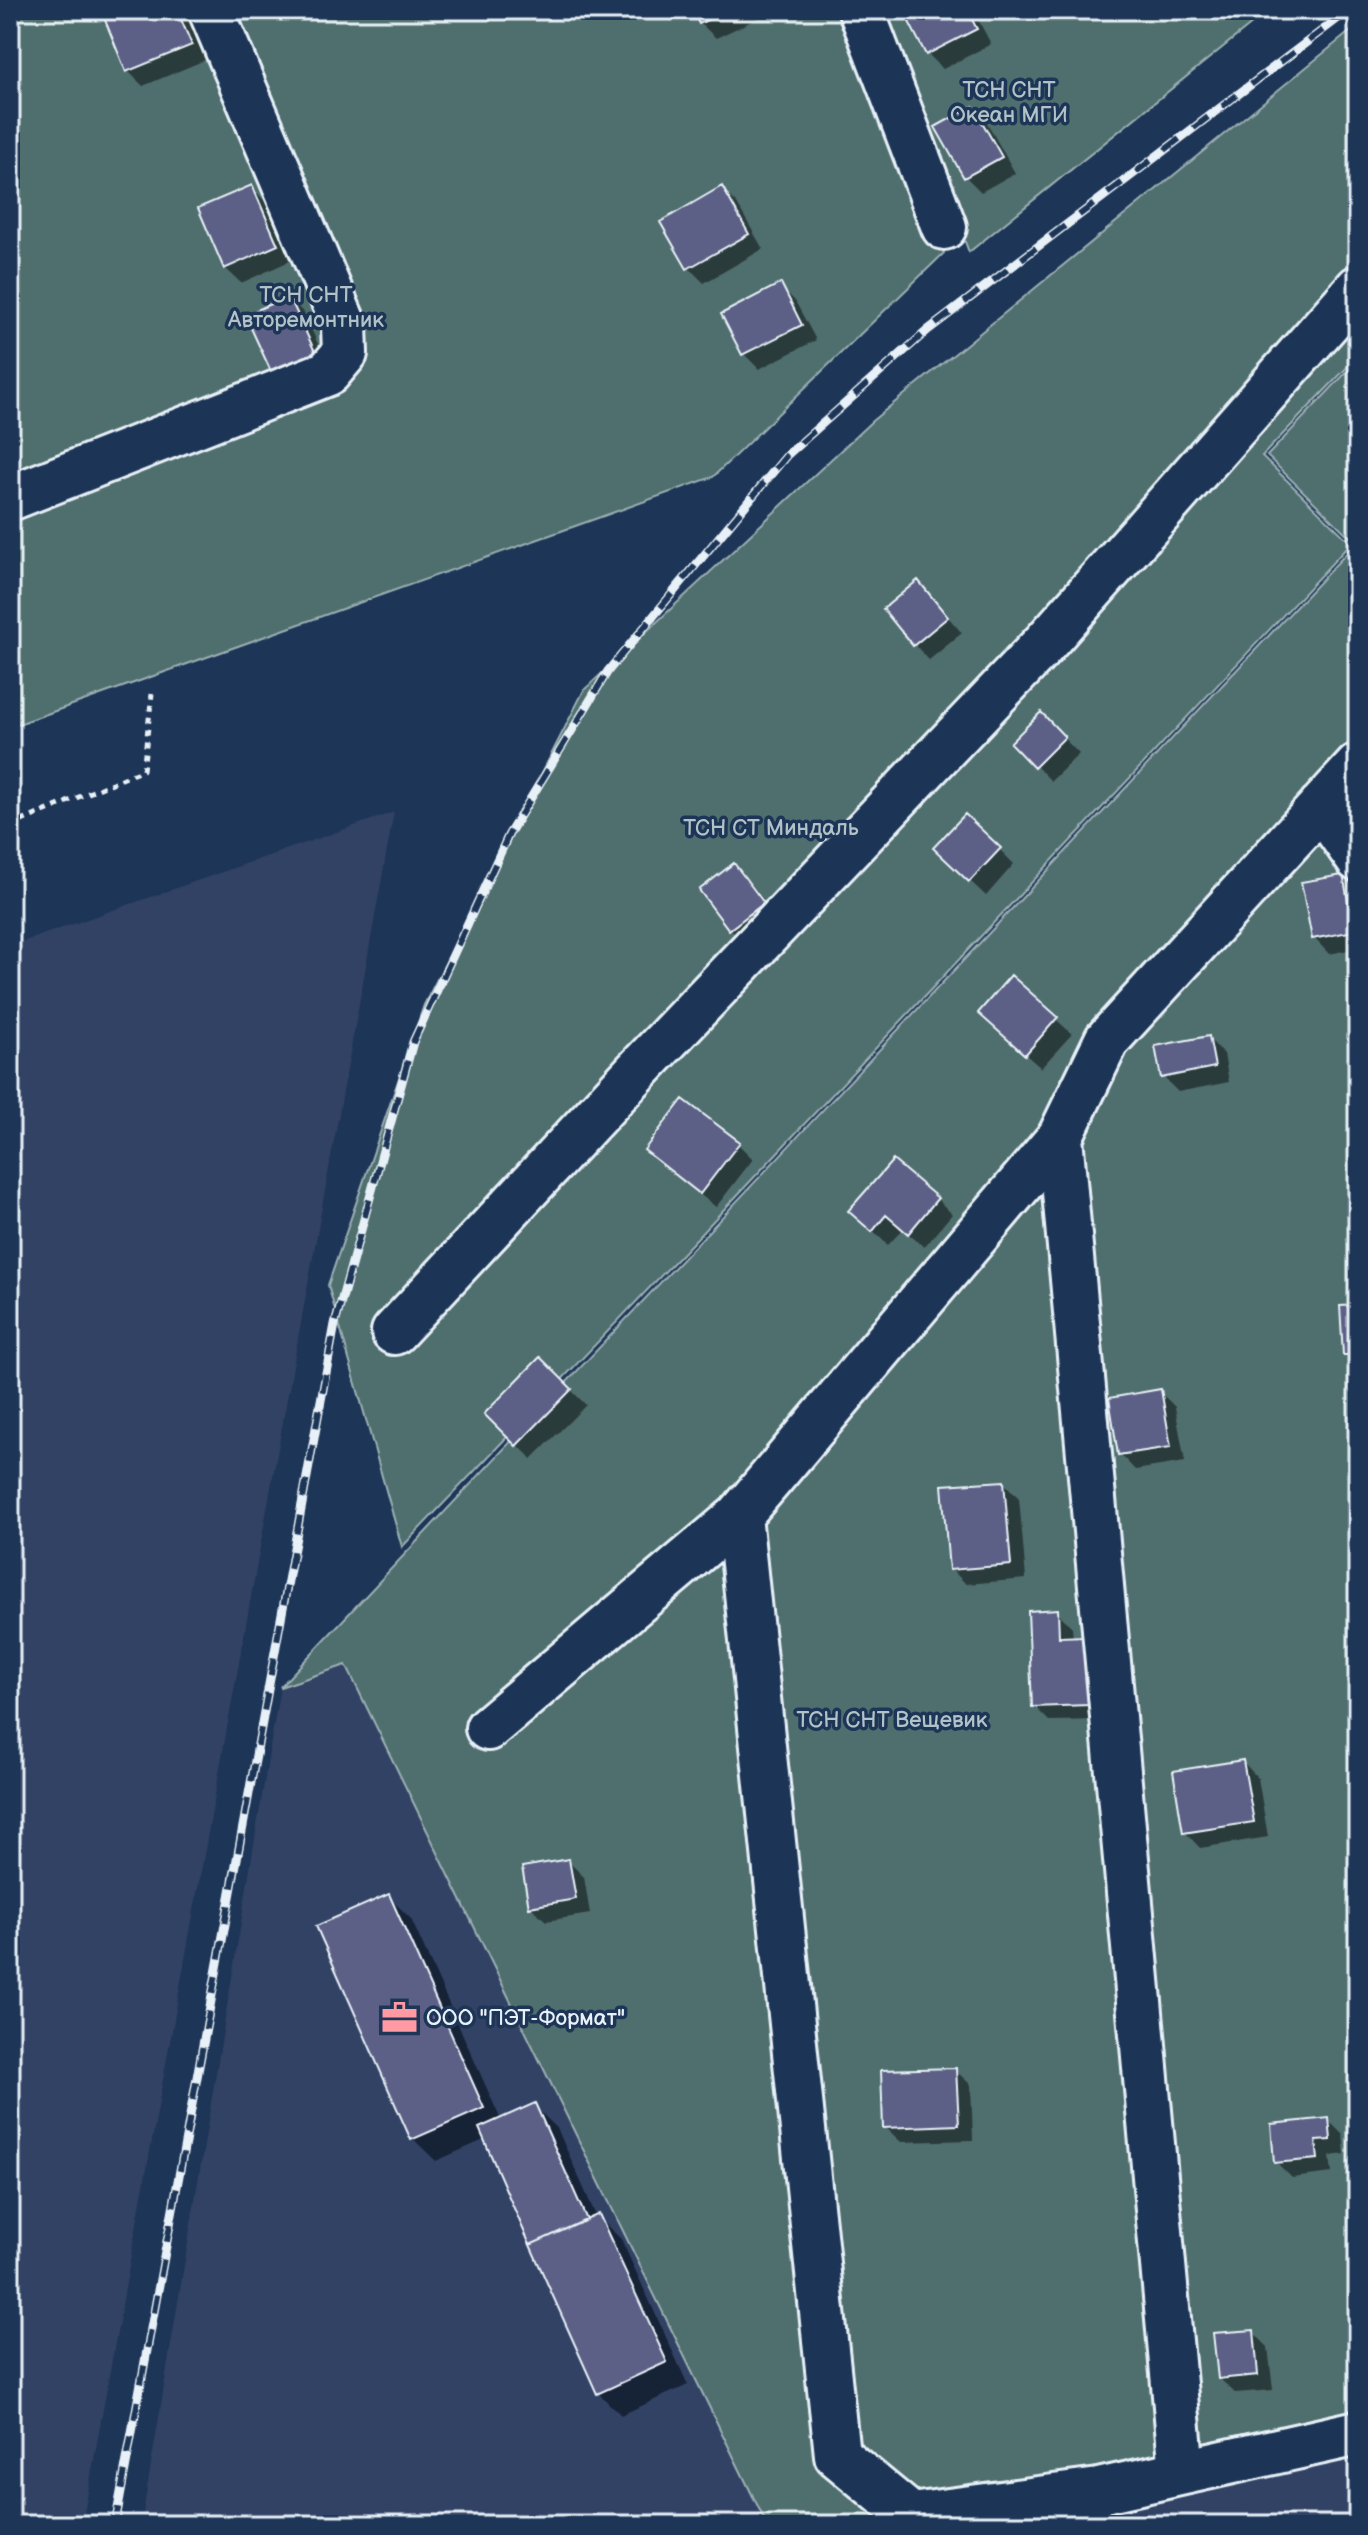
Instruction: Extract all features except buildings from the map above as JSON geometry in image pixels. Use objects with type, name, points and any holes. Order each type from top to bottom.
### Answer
[{"type":"street","points":[[10,498],[328,373],[345,353],[344,325],[211,10]]},
{"type":"street","points":[[861,10],[944,227]]},
{"type":"street","points":[[394,1332],[637,1071],[1044,644],[1358,288]]},
{"type":"street","points":[[488,1728],[739,1516],[1060,1137],[1107,1040],[1358,766]]},
{"type":"street","points":[[1321,806],[1358,859]]},
{"type":"street","points":[[1060,1137],[1182,2472]]},
{"type":"street","points":[[739,1516],[837,2455],[911,2516],[1099,2491],[1358,2433]]},
{"type":"path","points":[[10,826],[143,770],[152,694]]},
{"type":"shaded area","points":[[394,812],[82,2525],[10,2525],[10,946]]},
{"type":"shaded area","points":[[345,1664],[767,2525],[141,2525],[280,1687]]},
{"type":"shaded area","points":[[1358,2440],[1358,2525],[1052,2525],[1195,2486]]},
{"type":"green space","name":"ТСН СНТ Авторемонтник","points":[[10,10],[849,10],[944,253],[713,477],[10,727]]},
{"type":"green space","name":"ТСН СНТ Океан МГИ","points":[[876,10],[1269,10],[969,252]]},
{"type":"green space","name":"ТСН СТ Миндаль","points":[[1358,25],[1358,356],[1262,456],[1351,543],[402,1547],[328,1285],[424,1005],[584,690],[872,421]]},
{"type":"green space","name":"ТСН СНТ Вещевик","points":[[1358,360],[1358,2439],[1048,2525],[767,2525],[346,1665],[280,1687],[1356,543],[1267,456]]},
{"type":"railway","points":[[115,2525],[335,1324],[413,1042],[509,834],[608,671],[787,455],[928,330],[1349,10]]},
{"type":"place","name":"ООО \"ПЭТ-Формат\"","points":[[400,2017]]}]
